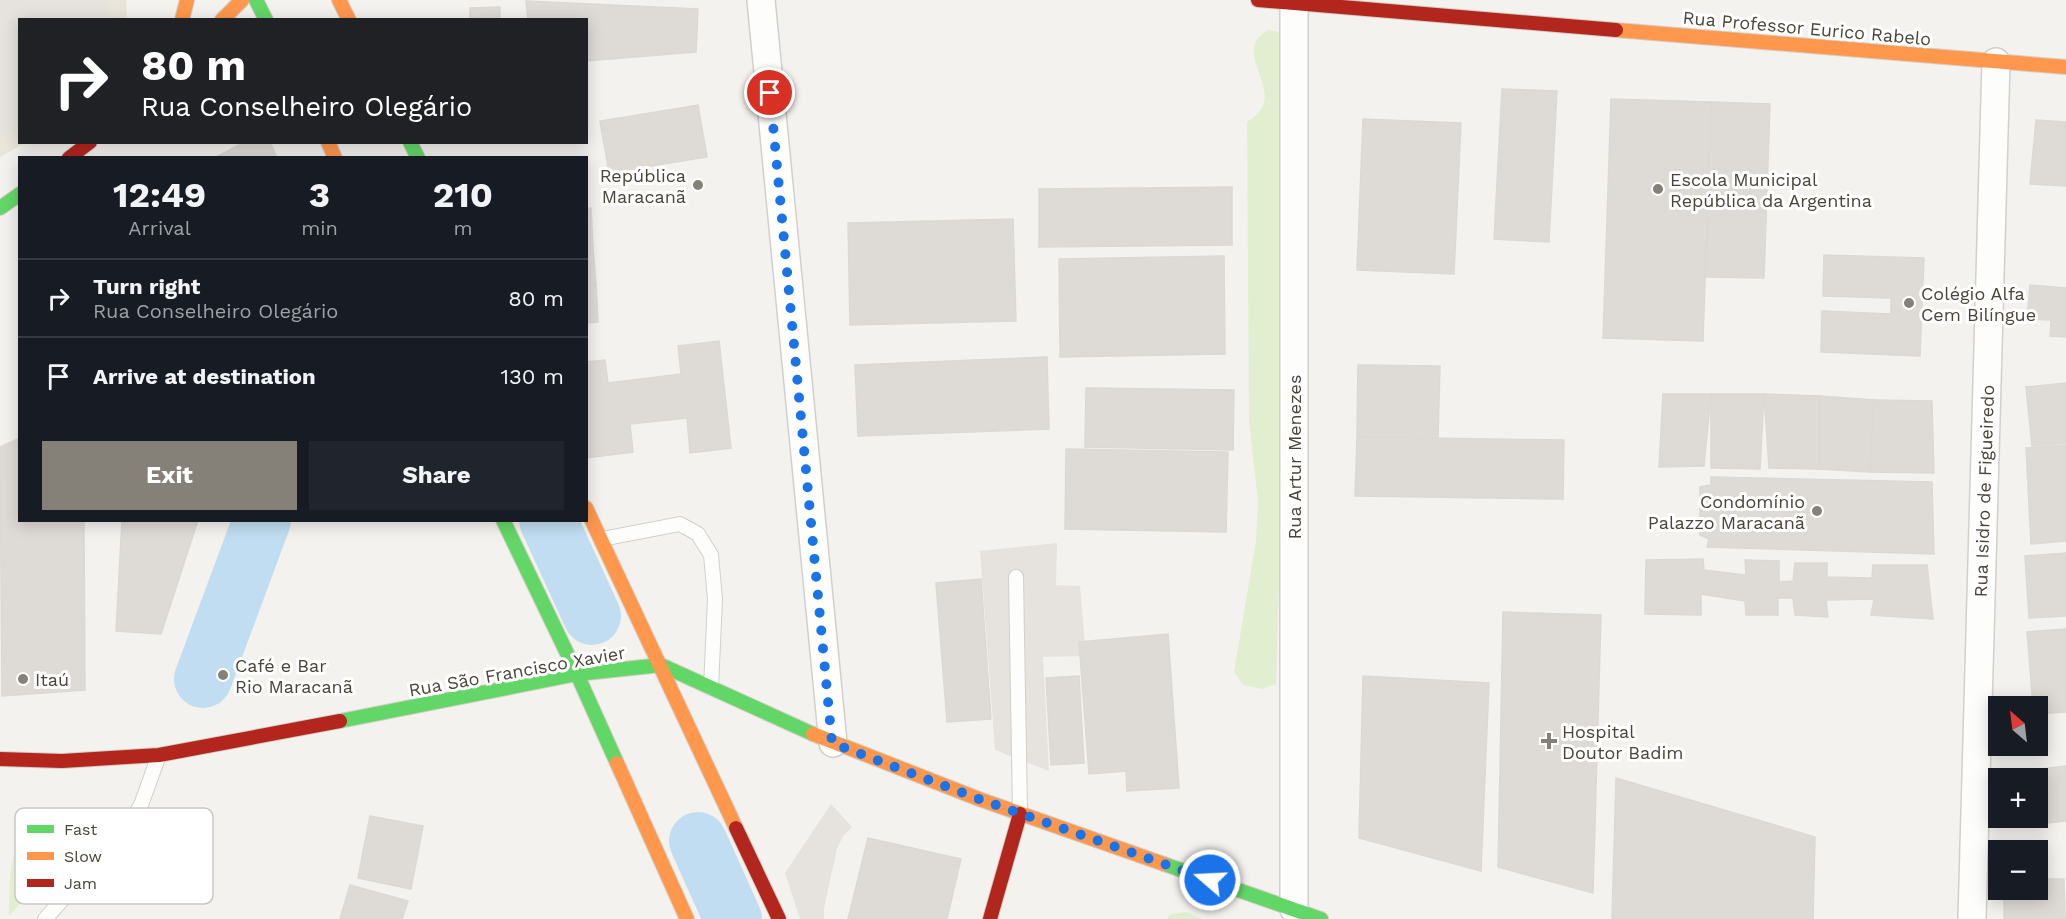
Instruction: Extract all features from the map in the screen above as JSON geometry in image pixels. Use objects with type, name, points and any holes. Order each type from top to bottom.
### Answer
[{"type":"main road","points":[[182,18],[187,0]]},
{"type":"main road","points":[[224,18],[242,0]]},
{"type":"main road","points":[[256,0],[265,18]]},
{"type":"main road","points":[[339,0],[348,18]]},
{"type":"main road","name":"Rua Professor Eurico Rabelo","points":[[1258,0],[2066,67]]},
{"type":"main road","points":[[72,156],[87,144]]},
{"type":"main road","points":[[0,208],[18,195]]},
{"type":"main road","points":[[588,512],[779,919]]},
{"type":"main road","points":[[504,522],[577,674],[687,919]]},
{"type":"main road","points":[[661,665],[832,743],[1020,814],[1321,919]]},
{"type":"main road","name":"Rua São Francisco Xavier","points":[[0,759],[62,761],[159,755],[577,674],[661,665]]},
{"type":"main road","points":[[990,919],[1020,814]]},
{"type":"street","points":[[761,0],[832,743]]},
{"type":"street","name":"Rua Artur Menezes","points":[[1294,4],[1294,909]]},
{"type":"street","name":"Rua Isidro de Figueiredo","points":[[1971,919],[1996,62]]},
{"type":"lane","points":[[602,539],[680,524],[698,534],[711,555],[715,599],[711,688]]},
{"type":"lane","points":[[1016,577],[1020,814]]},
{"type":"lane","points":[[139,808],[159,755]]},
{"type":"lane","points":[[45,919],[58,904]]},
{"type":"shaded area","points":[[0,0],[126,0],[127,18],[18,18],[18,144],[23,144],[0,157]]},
{"type":"shaded area","points":[[0,0],[107,0],[108,18],[18,18],[18,127],[0,138]]},
{"type":"shaded area","points":[[1057,543],[1056,585],[1080,586],[1086,656],[1043,657],[1049,771],[995,750],[980,551]]},
{"type":"shaded area","points":[[831,804],[852,827],[843,836],[837,849],[824,908],[824,919],[800,919],[785,873]]},
{"type":"green space","points":[[1269,30],[1287,34],[1295,45],[1276,684],[1262,689],[1243,685],[1234,672],[1256,541],[1258,501],[1249,422],[1247,122],[1258,113],[1264,102],[1262,80],[1254,58],[1254,48],[1258,38]]},
{"type":"green space","points":[[15,852],[15,904],[20,904],[9,916],[10,875]]},
{"type":"green space","points":[[1187,912],[1203,919],[1167,919],[1171,914]]},
{"type":"building","points":[[526,1],[698,9],[696,52],[588,61],[588,18],[528,18]]},
{"type":"building","points":[[500,7],[500,18],[470,18],[470,8]]},
{"type":"building","points":[[1502,89],[1557,91],[1549,242],[1494,239]]},
{"type":"building","name":"Escola Municipal República da Argentina","points":[[1611,99],[1711,102],[1703,341],[1603,338]]},
{"type":"building","points":[[1711,102],[1770,104],[1764,278],[1706,277]]},
{"type":"building","points":[[698,105],[707,157],[609,173],[600,121]]},
{"type":"building","points":[[1363,119],[1461,123],[1454,274],[1357,270]]},
{"type":"building","points":[[2036,120],[2066,122],[2066,186],[2030,184]]},
{"type":"building","points":[[241,144],[271,144],[276,156],[218,156]]},
{"type":"building","points":[[1232,187],[1232,245],[1039,247],[1039,189]]},
{"type":"building","points":[[591,208],[593,247],[588,247],[588,209]]},
{"type":"building","points":[[1013,219],[1016,321],[850,325],[848,223]]},
{"type":"building","points":[[588,247],[593,247],[596,284],[588,284]]},
{"type":"building","points":[[1824,255],[1924,258],[1920,356],[1821,352],[1822,311],[1891,314],[1891,298],[1823,296]]},
{"type":"building","points":[[1224,256],[1225,354],[1060,357],[1059,259]]},
{"type":"building","points":[[588,284],[596,284],[598,322],[588,323]]},
{"type":"building","points":[[2030,285],[2066,288],[2066,337],[2050,336],[2051,320],[2027,319]]},
{"type":"building","points":[[719,341],[731,448],[690,453],[687,418],[630,424],[633,452],[588,458],[588,362],[605,360],[608,383],[681,374],[678,346]]},
{"type":"building","points":[[1047,357],[1049,429],[858,436],[855,365]]},
{"type":"building","points":[[1358,365],[1440,366],[1438,438],[1357,437]]},
{"type":"building","points":[[2066,383],[2066,443],[2032,446],[2026,387]]},
{"type":"building","points":[[1086,388],[1234,390],[1233,450],[1085,447]]},
{"type":"building","points":[[1663,394],[1711,394],[1704,466],[1659,467]]},
{"type":"building","points":[[1711,394],[1764,394],[1760,469],[1711,468]]},
{"type":"building","points":[[1764,394],[1819,396],[1819,469],[1769,468]]},
{"type":"building","points":[[1819,396],[1874,400],[1870,472],[1819,469]]},
{"type":"building","points":[[1874,400],[1932,401],[1934,473],[1870,472]]},
{"type":"building","points":[[1357,437],[1564,440],[1563,499],[1355,496]]},
{"type":"building","points":[[18,439],[18,522],[84,522],[85,690],[2,696],[0,447]]},
{"type":"building","points":[[2066,445],[2066,541],[2031,544],[2026,448]]},
{"type":"building","points":[[1066,449],[1228,452],[1226,532],[1065,529]]},
{"type":"building","name":"Condomínio Palazzo Maracanã","points":[[1711,477],[1932,482],[1934,554],[1707,547],[1709,539],[1700,535],[1700,487],[1711,485]]},
{"type":"building","points":[[122,522],[197,522],[161,634],[116,631]]},
{"type":"building","points":[[2066,553],[2066,616],[2029,618],[2025,556]]},
{"type":"building","points":[[1703,559],[1704,570],[1746,575],[1745,560],[1779,561],[1779,582],[1793,581],[1795,563],[1827,563],[1827,577],[1872,578],[1873,565],[1927,565],[1933,619],[1871,615],[1874,599],[1826,600],[1828,617],[1795,615],[1793,598],[1778,598],[1778,615],[1746,615],[1745,601],[1701,594],[1701,615],[1645,614],[1646,560]]},
{"type":"building","points":[[981,579],[991,719],[947,722],[936,583]]},
{"type":"building","name":"Hospital Doutor Badim","points":[[1503,612],[1601,615],[1593,893],[1498,867]]},
{"type":"building","points":[[2066,629],[2066,712],[2048,713],[2048,696],[2032,696],[2027,632]]},
{"type":"building","points":[[1168,634],[1179,788],[1127,791],[1126,771],[1089,774],[1079,642]]},
{"type":"building","points":[[1079,676],[1084,763],[1051,765],[1046,678]]},
{"type":"building","points":[[1363,676],[1489,683],[1481,871],[1359,838]]},
{"type":"building","points":[[2066,766],[2066,821],[2048,823],[2048,768]]},
{"type":"building","points":[[1616,778],[1815,837],[1813,919],[1612,919]]},
{"type":"building","points":[[370,816],[423,826],[411,889],[358,878]]},
{"type":"building","points":[[868,838],[961,859],[947,919],[848,919]]},
{"type":"building","points":[[2048,879],[2064,879],[2065,919],[2004,919],[2004,900],[2048,900]]},
{"type":"building","points":[[350,885],[408,901],[402,919],[340,919]]},
{"type":"waterway","points":[[203,679],[261,522]]},
{"type":"waterway","points":[[549,522],[592,616]]},
{"type":"waterway","points":[[698,841],[733,919]]},
{"type":"traffic: fast","points":[[256,0],[265,18]]},
{"type":"traffic: fast","points":[[411,144],[417,156]]},
{"type":"traffic: fast","points":[[0,208],[18,195]]},
{"type":"traffic: fast","points":[[504,522],[617,763]]},
{"type":"traffic: fast","points":[[340,721],[577,674],[661,665],[813,734]]},
{"type":"traffic: fast","points":[[1164,864],[1321,919]]},
{"type":"traffic: slow","points":[[182,18],[187,0]]},
{"type":"traffic: slow","points":[[224,18],[242,0]]},
{"type":"traffic: slow","points":[[339,0],[348,18]]},
{"type":"traffic: slow","points":[[1616,30],[2066,67]]},
{"type":"traffic: slow","points":[[329,144],[334,156]]},
{"type":"traffic: slow","points":[[588,512],[736,828]]},
{"type":"traffic: slow","points":[[813,734],[979,799],[1164,864]]},
{"type":"traffic: slow","points":[[617,763],[687,919]]},
{"type":"traffic: jam","points":[[1258,0],[1616,30]]},
{"type":"traffic: jam","points":[[72,156],[87,144]]},
{"type":"traffic: jam","points":[[0,759],[62,761],[159,755],[340,721]]},
{"type":"traffic: jam","points":[[990,919],[1020,814]]},
{"type":"traffic: jam","points":[[736,828],[779,919]]},
{"type":"place","name":"República Maracanã","points":[[698,185]]},
{"type":"place","name":"Escola Municipal República da Argentina","points":[[1658,189]]},
{"type":"place","name":"Colégio Alfa Cem Bilíngue","points":[[1909,303]]},
{"type":"place","name":"Condomínio Palazzo Maracanã","points":[[1817,511]]},
{"type":"place","name":"Café e Bar Rio Maracanã","points":[[223,675]]},
{"type":"place","name":"Itaú","points":[[23,679]]},
{"type":"place","name":"Hospital Doutor Badim","points":[[1549,741]]},
{"type":"route","points":[[770,93],[832,743],[979,799],[1210,880]]}]
